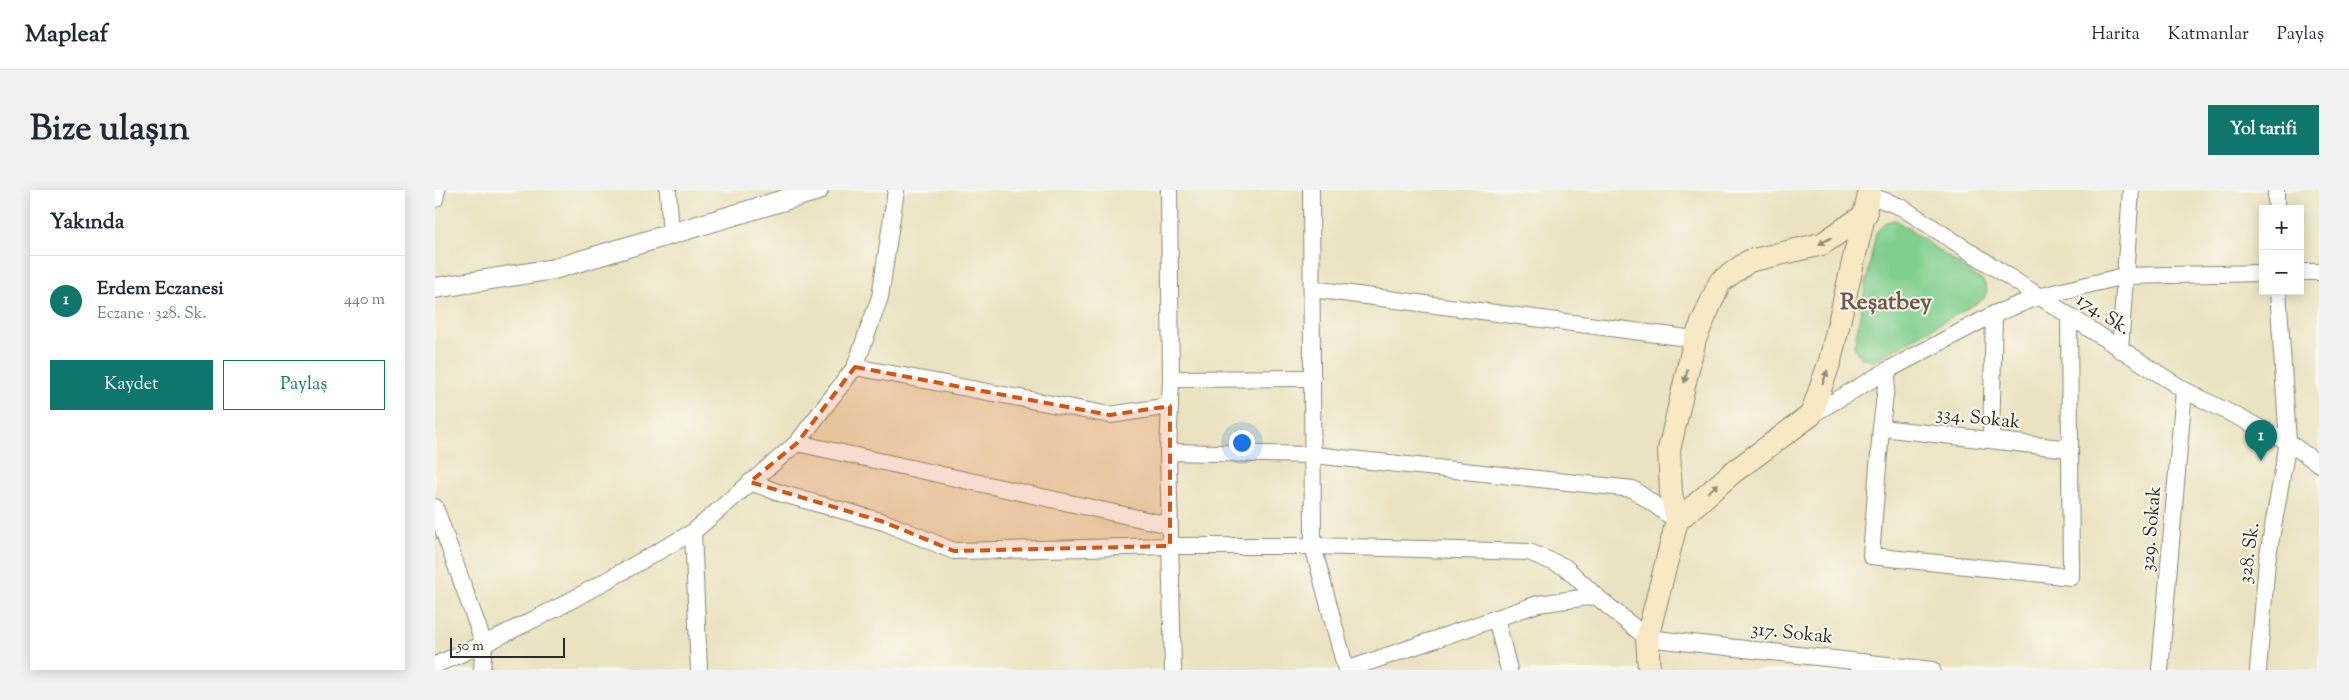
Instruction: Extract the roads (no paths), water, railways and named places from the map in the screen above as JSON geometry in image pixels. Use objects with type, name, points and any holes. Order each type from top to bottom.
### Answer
[{"type":"main road","points":[[1649,670],[1647,638],[1677,521],[1671,493],[1669,450],[1695,339],[1720,282],[1749,261],[1822,244],[1868,200]]},
{"type":"main road","points":[[1677,521],[1732,473],[1811,415],[1831,361],[1868,200]]},
{"type":"street","points":[[435,199],[437,190]]},
{"type":"street","points":[[668,190],[671,234]]},
{"type":"street","points":[[435,288],[554,269],[671,234],[768,197],[818,190]]},
{"type":"street","points":[[435,664],[484,644],[561,606],[693,532],[797,443],[855,367],[880,297],[896,190]]},
{"type":"street","points":[[1169,190],[1171,379],[1168,452],[1173,670]]},
{"type":"street","points":[[1311,190],[1314,455],[1313,546],[1346,670],[1538,604],[1596,596]]},
{"type":"street","points":[[2120,350],[2131,190]]},
{"type":"street","points":[[2276,190],[2276,205]]},
{"type":"street","name":"174. Sk.","points":[[1868,200],[1901,207],[2184,390],[2288,442],[2319,464]]},
{"type":"street","points":[[2304,272],[2319,272]]},
{"type":"street","points":[[1811,415],[1888,370],[1994,314],[2038,297],[2124,276],[2259,273]]},
{"type":"street","points":[[1312,289],[1695,339]]},
{"type":"street","name":"328. Sk.","points":[[2258,670],[2267,561],[2288,442],[2278,295]]},
{"type":"street","points":[[1991,440],[1994,314]]},
{"type":"street","points":[[1888,370],[1881,428],[1871,556],[2071,577],[2069,317]]},
{"type":"street","points":[[855,367],[1110,415],[1170,406]]},
{"type":"street","points":[[1171,379],[1313,378]]},
{"type":"street","name":"329. Sokak","points":[[2160,670],[2184,390]]},
{"type":"street","name":"334. Sokak","points":[[1881,428],[2070,449]]},
{"type":"street","points":[[797,443],[1169,525]]},
{"type":"street","points":[[1168,452],[1314,455],[1633,489],[1677,521]]},
{"type":"street","points":[[750,482],[783,494],[884,522],[954,550],[1170,546],[1313,546],[1529,552],[1565,567],[1596,596],[1647,638]]},
{"type":"street","points":[[435,507],[484,644],[482,670]]},
{"type":"street","points":[[693,532],[699,670]]},
{"type":"street","points":[[1496,618],[1509,670]]},
{"type":"street","name":"317. Sokak","points":[[1647,638],[1932,670]]},
{"type":"place","name":"Erdem Eczanesi","points":[[2261,461]]},
{"type":"district","name":"Reşatbey","points":[[1886,303]]}]
